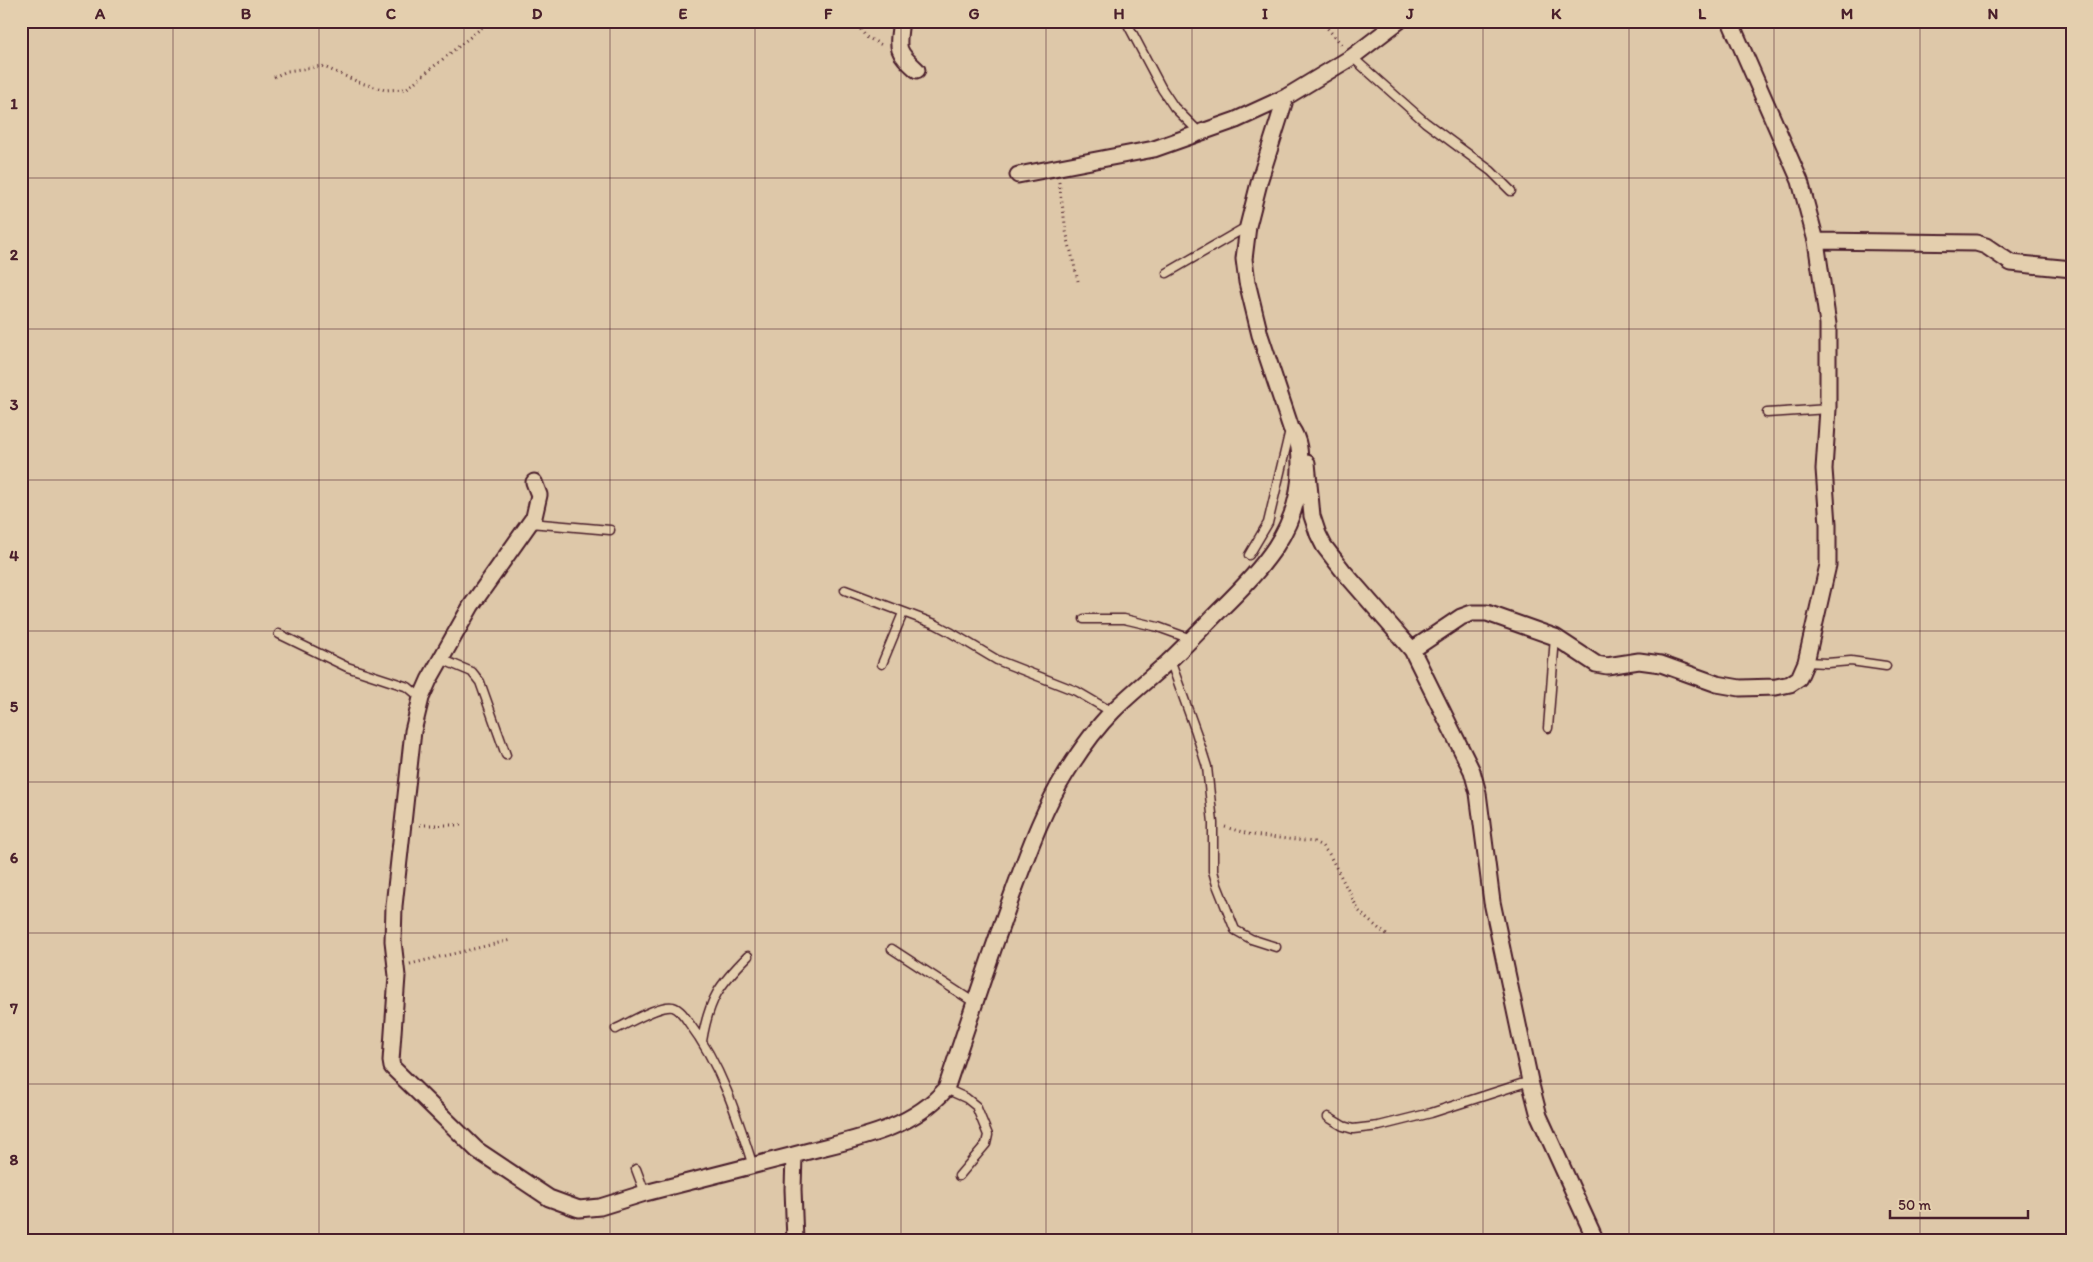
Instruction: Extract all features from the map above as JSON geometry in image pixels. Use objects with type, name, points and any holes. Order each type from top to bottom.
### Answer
[{"type":"street","points":[[901,21],[898,46],[902,57],[917,70]]},
{"type":"street","points":[[1018,175],[1154,149],[1260,110],[1286,97],[1352,57],[1399,21]]},
{"type":"street","points":[[1412,650],[1462,617],[1477,612],[1487,613],[1555,637],[1596,664],[1607,666],[1639,661],[1661,664],[1717,684],[1740,688],[1776,687],[1790,684],[1799,678],[1806,662],[1828,565],[1828,524],[1824,469],[1828,409],[1828,324],[1816,241],[1800,181],[1730,21]]},
{"type":"street","points":[[534,482],[539,495],[538,505],[530,523],[471,606],[421,698],[413,731],[401,824],[394,906],[393,941],[397,967],[392,1067],[477,1150],[549,1198],[578,1209],[600,1207],[645,1193],[794,1155],[903,1123],[935,1101],[946,1089],[974,1003],[1034,837],[1052,797],[1081,751],[1112,712],[1170,660],[1258,573],[1286,528],[1296,506],[1300,475],[1300,452],[1260,335],[1247,282],[1244,259],[1248,226],[1267,154],[1286,97]]},
{"type":"street","points":[[1816,241],[1976,243],[1986,246],[2010,263],[2072,268]]},
{"type":"street","points":[[1294,432],[1308,465],[1312,516],[1318,534],[1344,572],[1412,650],[1472,771],[1478,793],[1494,912],[1539,1116],[1596,1241]]},
{"type":"street","points":[[794,1155],[792,1189],[795,1241]]},
{"type":"lane","points":[[1126,21],[1162,89],[1174,107],[1200,133]]},
{"type":"lane","points":[[1352,57],[1425,122],[1491,172],[1511,191]]},
{"type":"lane","points":[[1167,273],[1248,226]]},
{"type":"lane","points":[[1767,413],[1828,409]]},
{"type":"lane","points":[[1249,555],[1268,523],[1294,432]]},
{"type":"lane","points":[[530,523],[610,530]]},
{"type":"lane","points":[[845,590],[950,632],[997,660],[1076,691],[1112,712]]},
{"type":"lane","points":[[882,664],[903,613]]},
{"type":"lane","points":[[1084,619],[1124,619],[1158,627],[1191,639]]},
{"type":"lane","points":[[279,634],[347,667],[408,687],[421,698]]},
{"type":"lane","points":[[1548,728],[1555,637]]},
{"type":"lane","points":[[441,659],[472,672],[480,682],[506,755]]},
{"type":"lane","points":[[1170,660],[1207,767],[1213,823],[1213,871],[1235,930],[1251,939],[1276,947]]},
{"type":"lane","points":[[1806,662],[1851,661],[1886,666]]},
{"type":"lane","points":[[892,949],[974,1003]]},
{"type":"lane","points":[[702,1041],[709,1010],[717,993],[723,982],[748,956]]},
{"type":"lane","points":[[616,1029],[664,1007],[674,1007],[680,1011],[714,1060],[735,1112],[753,1166]]},
{"type":"lane","points":[[1328,1117],[1343,1126],[1353,1129],[1379,1126],[1431,1113],[1530,1081]]},
{"type":"lane","points":[[946,1089],[966,1098],[976,1106],[988,1135],[986,1144],[959,1176]]},
{"type":"lane","points":[[636,1169],[645,1193]]},
{"type":"path","points":[[274,78],[287,71],[322,66],[361,83],[385,90],[406,89],[490,21]]},
{"type":"path","points":[[855,21],[866,37],[878,44],[898,46]]},
{"type":"path","points":[[1322,21],[1352,57]]},
{"type":"path","points":[[1057,167],[1066,231],[1078,281]]},
{"type":"path","points":[[1213,823],[1252,835],[1280,840],[1308,841],[1322,846],[1329,854],[1359,911],[1388,936]]},
{"type":"path","points":[[401,824],[465,825]]},
{"type":"path","points":[[397,967],[511,940]]}]
